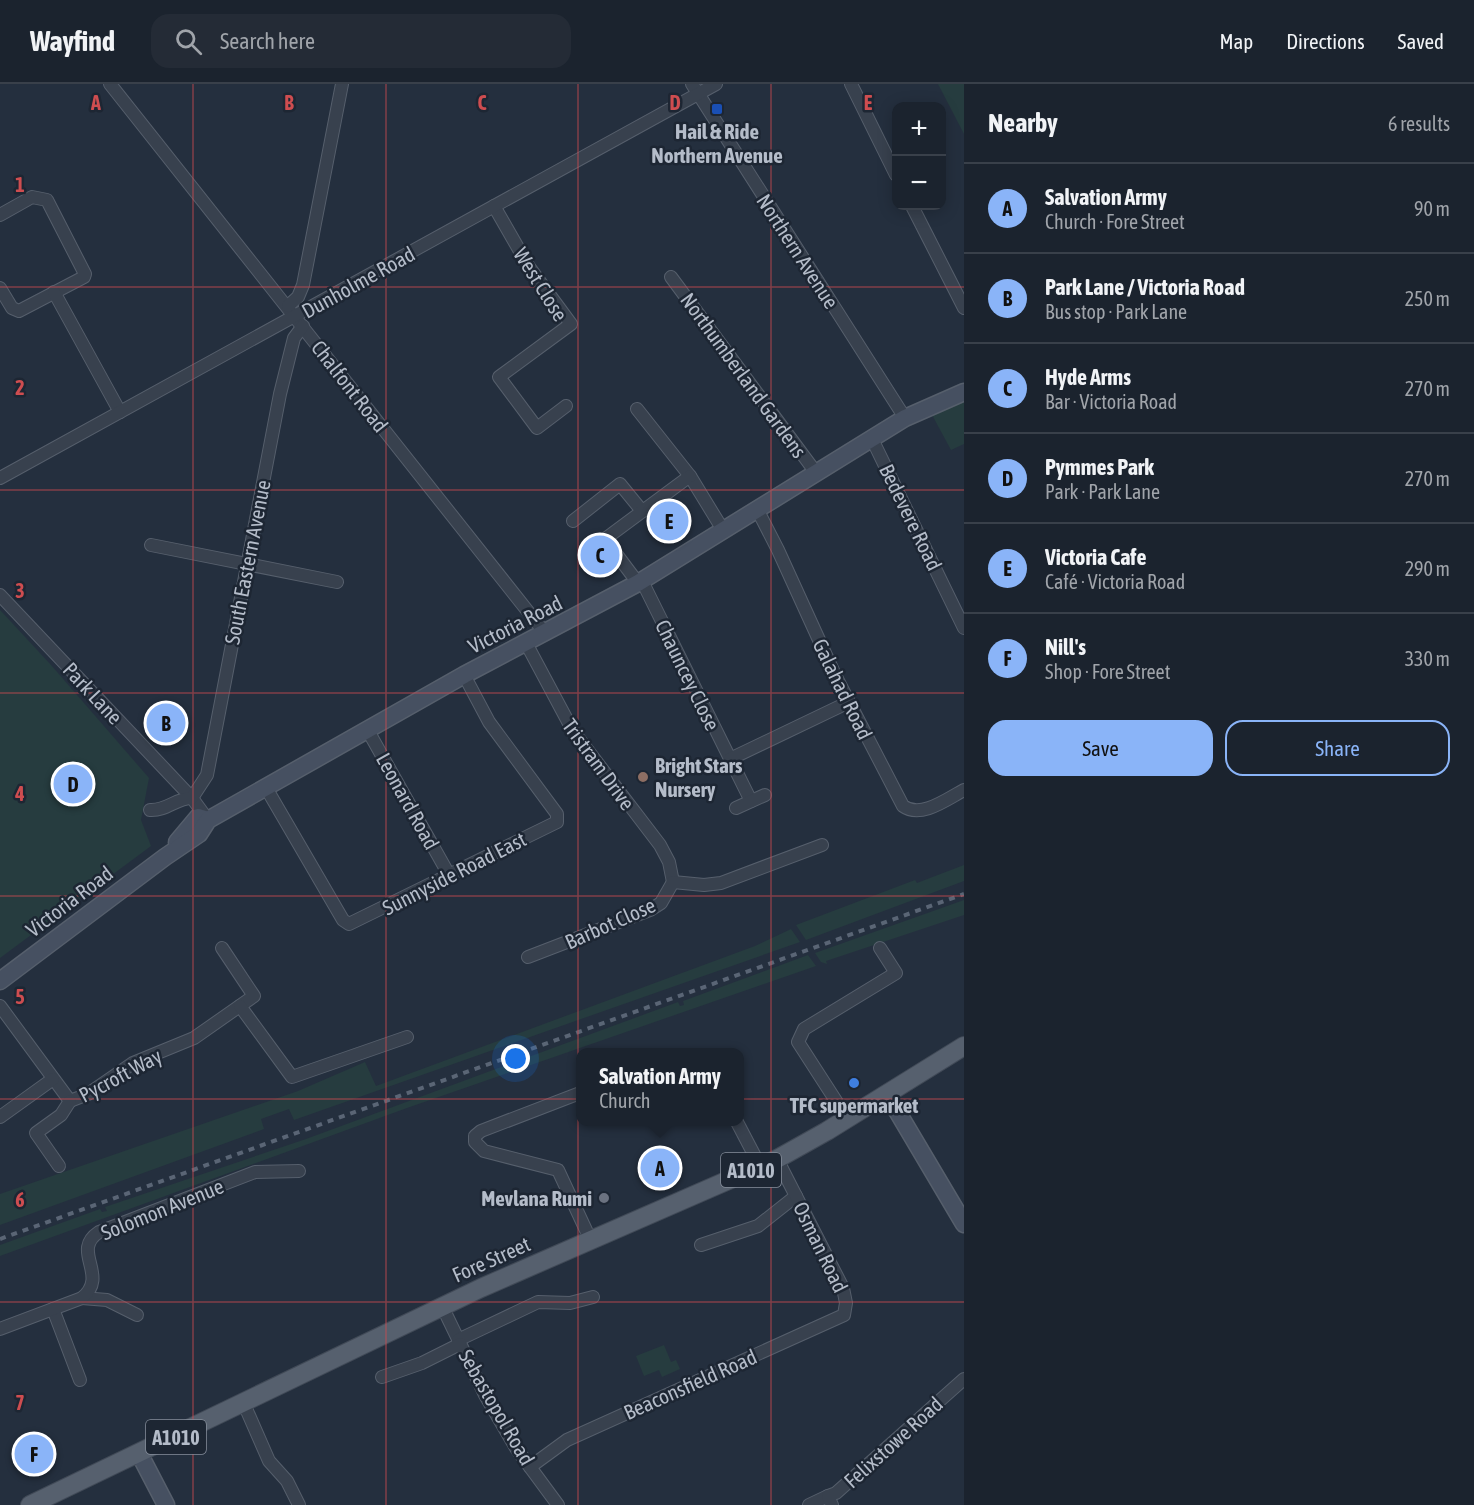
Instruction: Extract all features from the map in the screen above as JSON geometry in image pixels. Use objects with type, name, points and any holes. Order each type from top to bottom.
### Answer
[{"type":"main road","name":"Fore Street","points":[[30,1505],[140,1455],[244,1404],[316,1365],[442,1306],[768,1162],[847,1118],[964,1046]]},
{"type":"street","name":"Chalfont Road","points":[[110,84],[545,633]]},
{"type":"street","points":[[288,306],[298,297],[303,285],[342,84]]},
{"type":"street","name":"Dunholme Road","points":[[0,478],[120,412],[299,321],[695,89],[716,84]]},
{"type":"street","points":[[851,84],[892,165]]},
{"type":"street","name":"Northern Avenue","points":[[695,89],[905,418]]},
{"type":"street","points":[[0,215],[36,196],[47,200],[85,269],[84,277],[15,311],[0,288]]},
{"type":"street","name":"West Close","points":[[494,206],[529,267],[571,324],[499,377],[537,428],[566,406]]},
{"type":"street","points":[[914,210],[964,308]]},
{"type":"street","name":"Northumberland Gardens","points":[[671,277],[817,474]]},
{"type":"street","points":[[54,292],[120,412]]},
{"type":"street","name":"South Eastern Avenue","points":[[192,798],[203,786],[210,763],[280,394],[299,321]]},
{"type":"street","name":"Victoria Road","points":[[0,981],[199,834],[208,820],[464,675],[640,582],[905,418],[964,392]]},
{"type":"street","points":[[637,409],[690,476],[723,530]]},
{"type":"street","name":"Bedevere Road","points":[[872,439],[964,628]]},
{"type":"street","points":[[573,521],[620,484],[642,511],[690,476]]},
{"type":"street","name":"Galahad Road","points":[[756,509],[849,702],[903,806],[909,811],[923,810],[964,790]]},
{"type":"street","name":"Chauncey Close","points":[[642,511],[605,539],[640,582],[751,801]]},
{"type":"street","points":[[152,545],[337,582]]},
{"type":"street","name":"Park Lane","points":[[0,596],[192,798],[208,820]]},
{"type":"street","name":"Tristram Drive","points":[[526,643],[573,730],[660,845],[669,862],[674,882]]},
{"type":"street","name":"Sunnyside Road East","points":[[265,786],[343,920],[349,924],[558,819],[489,722],[464,675]]},
{"type":"street","points":[[730,759],[849,702]]},
{"type":"street","name":"Leonard Road","points":[[367,729],[448,873]]},
{"type":"street","points":[[736,808],[765,795]]},
{"type":"street","points":[[150,810],[161,811],[183,798],[192,798]]},
{"type":"street","name":"Barbot Close","points":[[528,957],[650,910],[661,903],[674,882],[704,885],[721,883],[822,845]]},
{"type":"street","points":[[222,948],[254,996],[240,1006],[292,1077],[407,1037]]},
{"type":"street","points":[[847,1118],[798,1042],[804,1029],[896,973],[880,948]]},
{"type":"street","name":"Pycroft Way","points":[[0,1006],[70,1101],[88,1094],[133,1063],[194,1038],[240,1006]]},
{"type":"street","points":[[0,1117],[53,1079]]},
{"type":"street","points":[[887,1094],[963,1220]]},
{"type":"street","points":[[576,1095],[481,1131],[475,1136],[475,1142],[484,1151],[558,1170],[591,1241]]},
{"type":"street","points":[[59,1166],[36,1133],[60,1115],[70,1101]]},
{"type":"street","name":"Osman Road","points":[[740,1126],[796,1196],[843,1288],[846,1304]]},
{"type":"street","name":"Solomon Avenue","points":[[82,1298],[91,1288],[94,1278],[87,1247],[89,1241],[99,1232],[255,1172],[299,1171]]},
{"type":"street","points":[[701,1245],[714,1233],[758,1226],[796,1196]]},
{"type":"street","points":[[382,1377],[422,1363],[538,1302],[570,1303],[592,1297]]},
{"type":"street","points":[[0,1329],[82,1298],[106,1300],[137,1316]]},
{"type":"street","name":"Beaconsfield Road","points":[[530,1467],[556,1447],[584,1432],[837,1319],[844,1315],[846,1304]]},
{"type":"street","name":"Sebastopol Road","points":[[442,1306],[485,1395],[530,1467],[558,1505]]},
{"type":"street","points":[[53,1309],[80,1380]]},
{"type":"street","name":"Felixstowe Road","points":[[830,1501],[836,1493],[964,1379]]},
{"type":"street","points":[[244,1404],[269,1461],[287,1481],[299,1505]]},
{"type":"street","points":[[140,1455],[166,1505]]},
{"type":"street","points":[[809,1505],[830,1501]]},
{"type":"green space","points":[[938,84],[964,84],[964,134]]},
{"type":"green space","points":[[964,400],[964,444],[951,450],[931,413]]},
{"type":"green space","points":[[0,610],[149,778],[141,820],[151,846],[0,958]]},
{"type":"green space","points":[[964,865],[964,881],[806,940],[796,925],[915,880],[917,883]]},
{"type":"green space","points":[[964,900],[964,915],[826,961],[827,964],[821,962],[815,953]]},
{"type":"green space","points":[[791,929],[800,942],[294,1120],[289,1109],[261,1119],[264,1129],[0,1225],[0,1194],[298,1091],[365,1062],[376,1086],[755,946]]},
{"type":"green space","points":[[808,955],[816,966],[407,1108],[0,1256],[0,1245],[100,1209],[102,1212],[107,1211],[105,1207],[306,1139],[678,1002],[680,1006],[684,1005],[683,1001]]},
{"type":"green space","points":[[664,1345],[671,1362],[676,1360],[680,1369],[662,1377],[659,1370],[644,1376],[636,1356]]},
{"type":"railway","points":[[0,1239],[964,894]]},
{"type":"place","name":"Hail & Ride Northern Avenue","points":[[717,109]]},
{"type":"place","name":"Victoria Cafe","points":[[669,521]]},
{"type":"place","name":"Hyde Arms","points":[[600,555]]},
{"type":"place","name":"Park Lane / Victoria Road","points":[[166,723]]},
{"type":"place","name":"Bright Stars Nursery","points":[[643,777]]},
{"type":"place","name":"Pymmes Park","points":[[73,784]]},
{"type":"place","name":"TFC supermarket","points":[[854,1083]]},
{"type":"place","name":"Salvation Army","points":[[660,1168]]},
{"type":"place","name":"Mevlana Rumi","points":[[604,1198]]},
{"type":"place","name":"Nill's","points":[[34,1454]]}]
